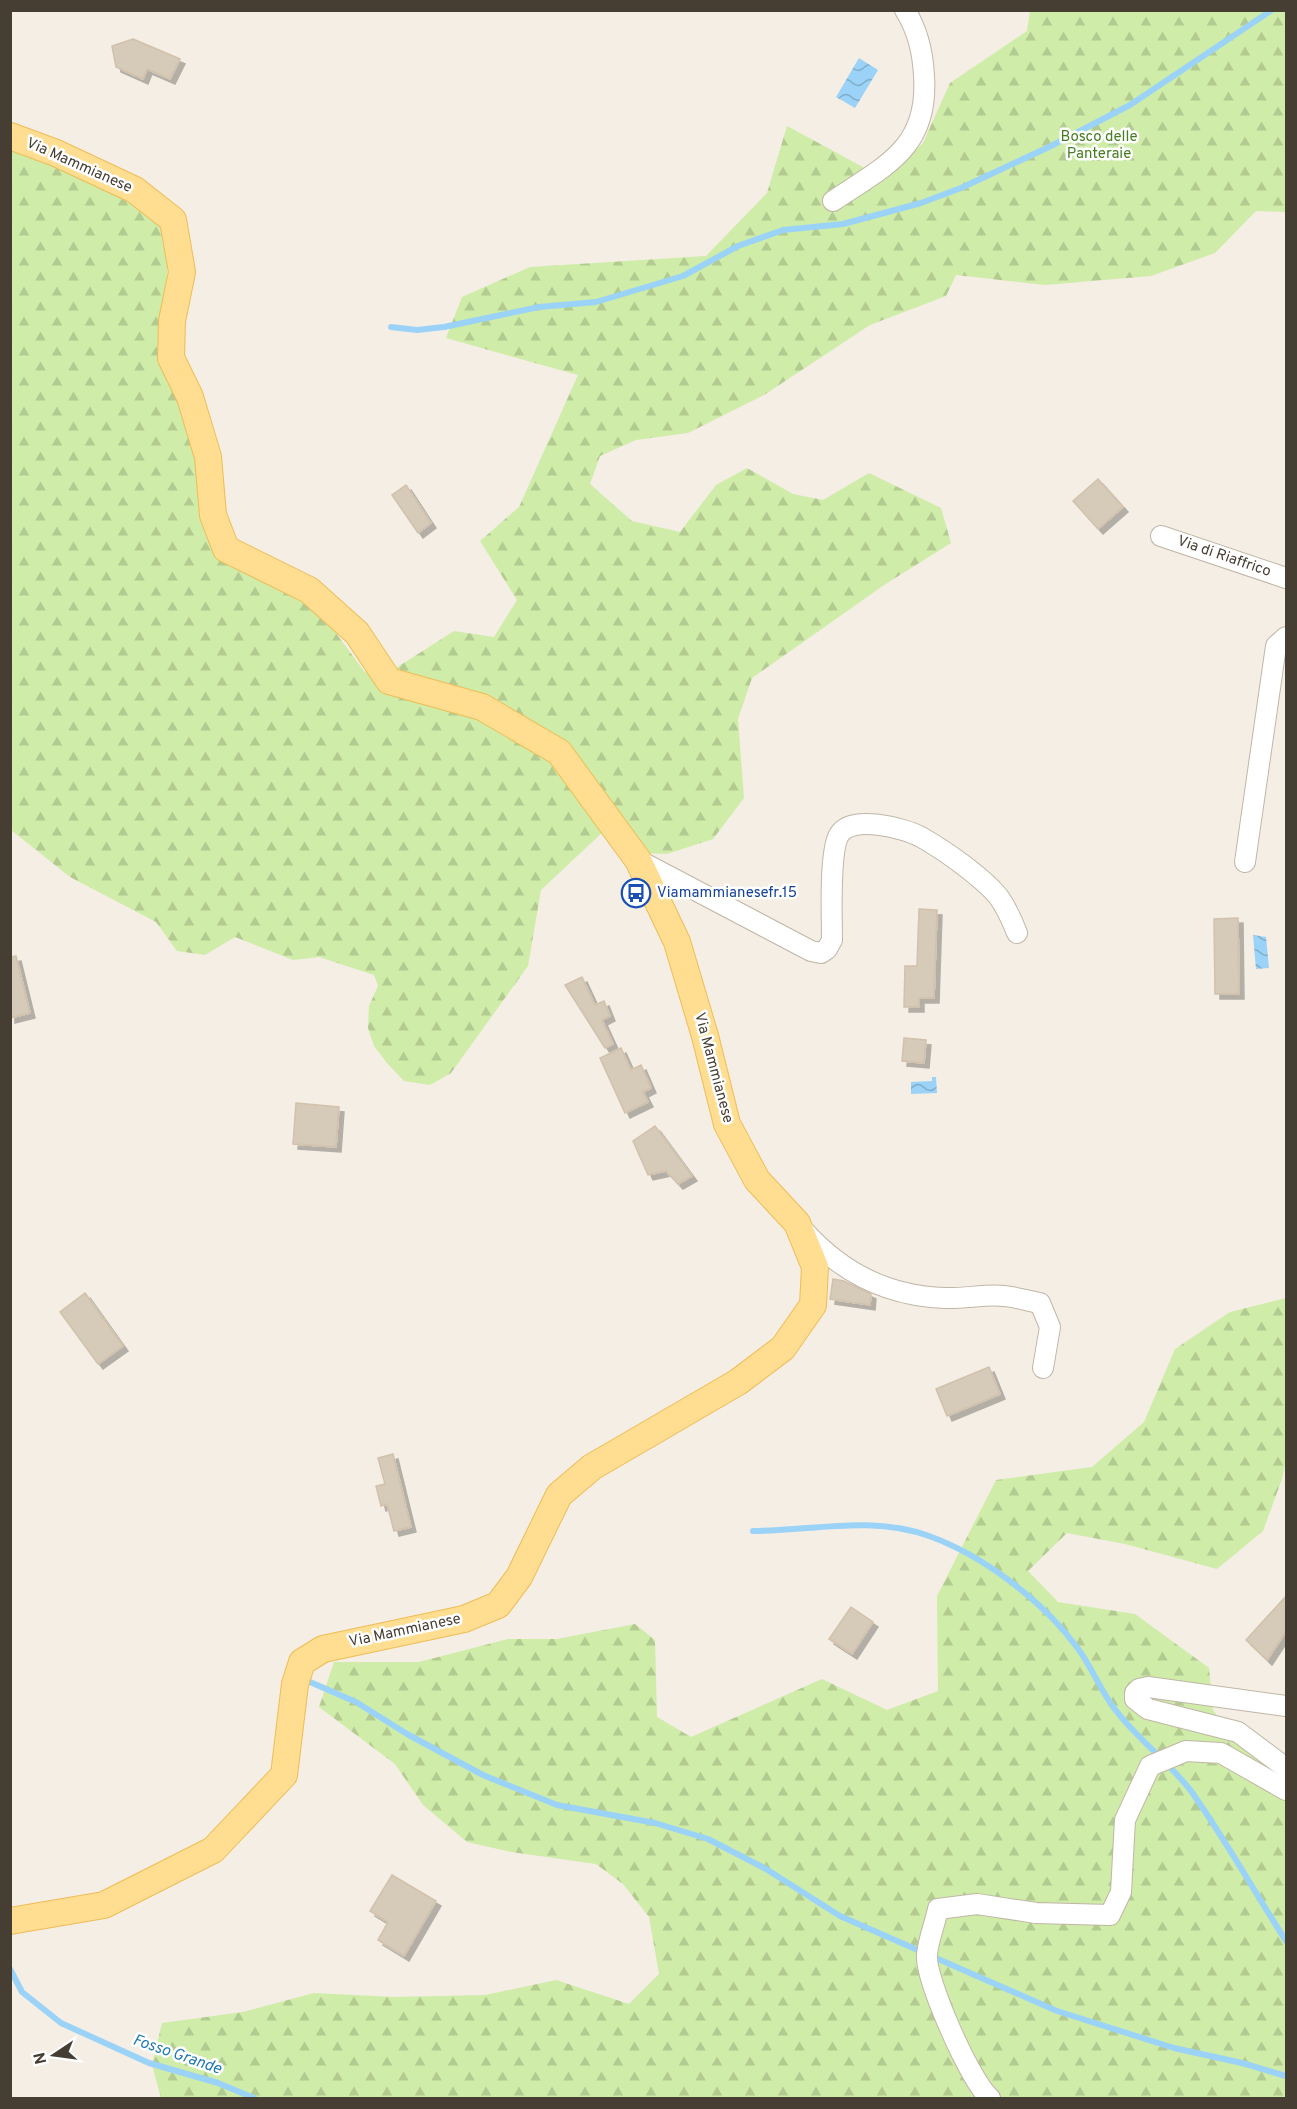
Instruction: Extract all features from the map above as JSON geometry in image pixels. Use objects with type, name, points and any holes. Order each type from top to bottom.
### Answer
[{"type":"main road","name":"Via Mammianese","points":[[10,136],[56,153],[135,190],[173,220],[182,272],[172,321],[171,358],[190,397],[208,457],[213,515],[226,549],[309,590],[357,633],[390,681],[482,707],[559,752],[638,860],[677,942],[705,1036],[727,1124],[757,1180],[797,1223],[815,1267],[813,1305],[783,1348],[738,1382],[592,1467],[559,1495],[519,1577],[498,1605],[464,1619],[323,1649],[302,1662],[295,1684],[284,1775],[213,1850],[104,1905],[10,1921]]},
{"type":"street","points":[[832,201],[890,162],[916,134],[926,101],[923,59],[911,20],[905,10]]},
{"type":"street","name":"Via di Riaffrico","points":[[1161,536],[1287,578]]},
{"type":"street","points":[[1245,862],[1276,646],[1287,637]]},
{"type":"street","points":[[638,860],[811,951],[821,953],[827,949],[832,940],[834,849],[839,834],[849,826],[864,823],[875,825],[920,837],[969,871],[997,896],[1009,914],[1017,933]]},
{"type":"street","points":[[797,1223],[827,1256],[856,1275],[903,1293],[944,1298],[1003,1296],[1040,1303],[1050,1327],[1043,1368]]},
{"type":"street","points":[[1287,1706],[1148,1687],[1139,1689],[1135,1693],[1135,1699],[1148,1709],[1238,1732],[1287,1768]]},
{"type":"street","points":[[990,2098],[982,2092],[972,2074],[941,2006],[927,1956],[938,1909],[977,1904],[1036,1913],[1110,1915],[1121,1892],[1125,1820],[1150,1766],[1186,1751],[1221,1754],[1287,1790]]},
{"type":"green space","name":"Bosco delle Panteraie","points":[[1030,11],[1286,11],[1286,212],[1256,211],[1215,253],[1151,276],[1045,285],[956,275],[946,296],[870,325],[764,395],[688,433],[636,440],[600,456],[590,484],[632,521],[680,532],[716,485],[747,468],[793,494],[823,500],[869,473],[941,508],[951,543],[884,585],[752,678],[738,719],[744,798],[713,839],[667,854],[643,853],[556,739],[396,668],[454,631],[494,637],[517,600],[480,541],[519,507],[578,375],[446,338],[462,297],[530,267],[706,256],[767,193],[787,126],[885,179],[923,143],[950,83],[1027,31]]},
{"type":"green space","points":[[11,146],[140,201],[167,236],[167,283],[193,430],[205,526],[262,578],[321,613],[364,671],[403,697],[495,725],[553,764],[606,829],[541,890],[528,966],[451,1073],[430,1085],[404,1081],[374,1046],[368,1028],[369,1006],[378,986],[374,975],[319,957],[293,960],[235,937],[205,955],[177,951],[156,922],[70,877],[11,830]]},
{"type":"green space","points":[[1286,1298],[1286,1460],[1282,1479],[1263,1531],[1217,1569],[1125,1544],[1067,1533],[1028,1571],[1058,1602],[1135,1614],[1209,1668],[1213,1710],[1240,1746],[1286,1782],[1286,2098],[161,2098],[152,2065],[162,2023],[243,2012],[314,1993],[395,1997],[485,1995],[556,1980],[629,2004],[659,1974],[649,1917],[623,1884],[596,1864],[511,1852],[467,1842],[423,1805],[395,1764],[319,1707],[334,1662],[419,1662],[508,1639],[557,1639],[635,1624],[655,1640],[657,1717],[691,1737],[822,1679],[887,1710],[938,1691],[937,1596],[996,1480],[1092,1467],[1144,1422],[1175,1349],[1230,1312]]},
{"type":"water","points":[[859,58],[878,70],[855,108],[836,97]]},
{"type":"water","points":[[1253,935],[1266,937],[1269,968],[1256,969]]},
{"type":"water","points":[[932,1077],[936,1077],[937,1093],[911,1094],[911,1082],[932,1081]]},
{"type":"building","points":[[133,39],[180,59],[170,79],[147,69],[143,79],[116,67],[112,46]]},
{"type":"building","points":[[1098,479],[1123,507],[1098,529],[1073,501]]},
{"type":"building","points":[[406,485],[431,523],[418,533],[392,495]]},
{"type":"building","points":[[919,909],[937,910],[934,998],[919,998],[919,1007],[904,1007],[905,966],[917,966]]},
{"type":"building","points":[[1238,918],[1239,994],[1215,994],[1214,919]]},
{"type":"building","points":[[16,956],[30,1013],[10,1018],[10,957]]},
{"type":"building","points":[[582,977],[595,1005],[604,1001],[610,1016],[602,1020],[613,1044],[605,1048],[565,985]]},
{"type":"building","points":[[904,1038],[926,1040],[924,1063],[902,1061]]},
{"type":"building","points":[[621,1048],[631,1070],[641,1065],[651,1088],[643,1092],[648,1102],[625,1113],[600,1058]]},
{"type":"building","points":[[296,1103],[339,1107],[336,1147],[293,1144]]},
{"type":"building","points":[[655,1126],[692,1176],[678,1184],[666,1171],[648,1175],[633,1141]]},
{"type":"building","points":[[833,1279],[844,1281],[871,1294],[870,1305],[830,1299]]},
{"type":"building","points":[[85,1293],[123,1346],[98,1364],[60,1312]]},
{"type":"building","points":[[989,1367],[1000,1394],[947,1416],[936,1389]]},
{"type":"building","points":[[393,1454],[411,1527],[394,1531],[387,1504],[381,1506],[376,1486],[385,1484],[378,1458]]},
{"type":"building","points":[[1287,1595],[1287,1630],[1267,1660],[1246,1640]]},
{"type":"building","points":[[851,1607],[873,1622],[852,1654],[829,1639]]},
{"type":"building","points":[[392,1875],[436,1901],[404,1956],[378,1940],[388,1922],[370,1911]]},
{"type":"waterway","points":[[391,327],[417,330],[444,327],[539,307],[596,302],[683,276],[738,246],[783,230],[843,224],[921,203],[961,188],[1051,146],[1130,105],[1272,10]]},
{"type":"waterway","points":[[753,1531],[863,1525],[907,1530],[949,1544],[1010,1581],[1029,1596],[1062,1629],[1081,1653],[1123,1719],[1191,1791],[1228,1846],[1286,1941]]},
{"type":"waterway","points":[[310,1682],[356,1702],[407,1734],[483,1775],[557,1805],[655,1823],[708,1839],[766,1869],[840,1916],[1057,2011],[1174,2048],[1242,2063],[1286,2076]]},
{"type":"waterway","name":"Fosso Grande","points":[[10,1969],[22,1992],[61,2023],[149,2063],[218,2083],[254,2098]]},
{"type":"place","name":"Viamammianesefr.15","points":[[636,893]]}]
